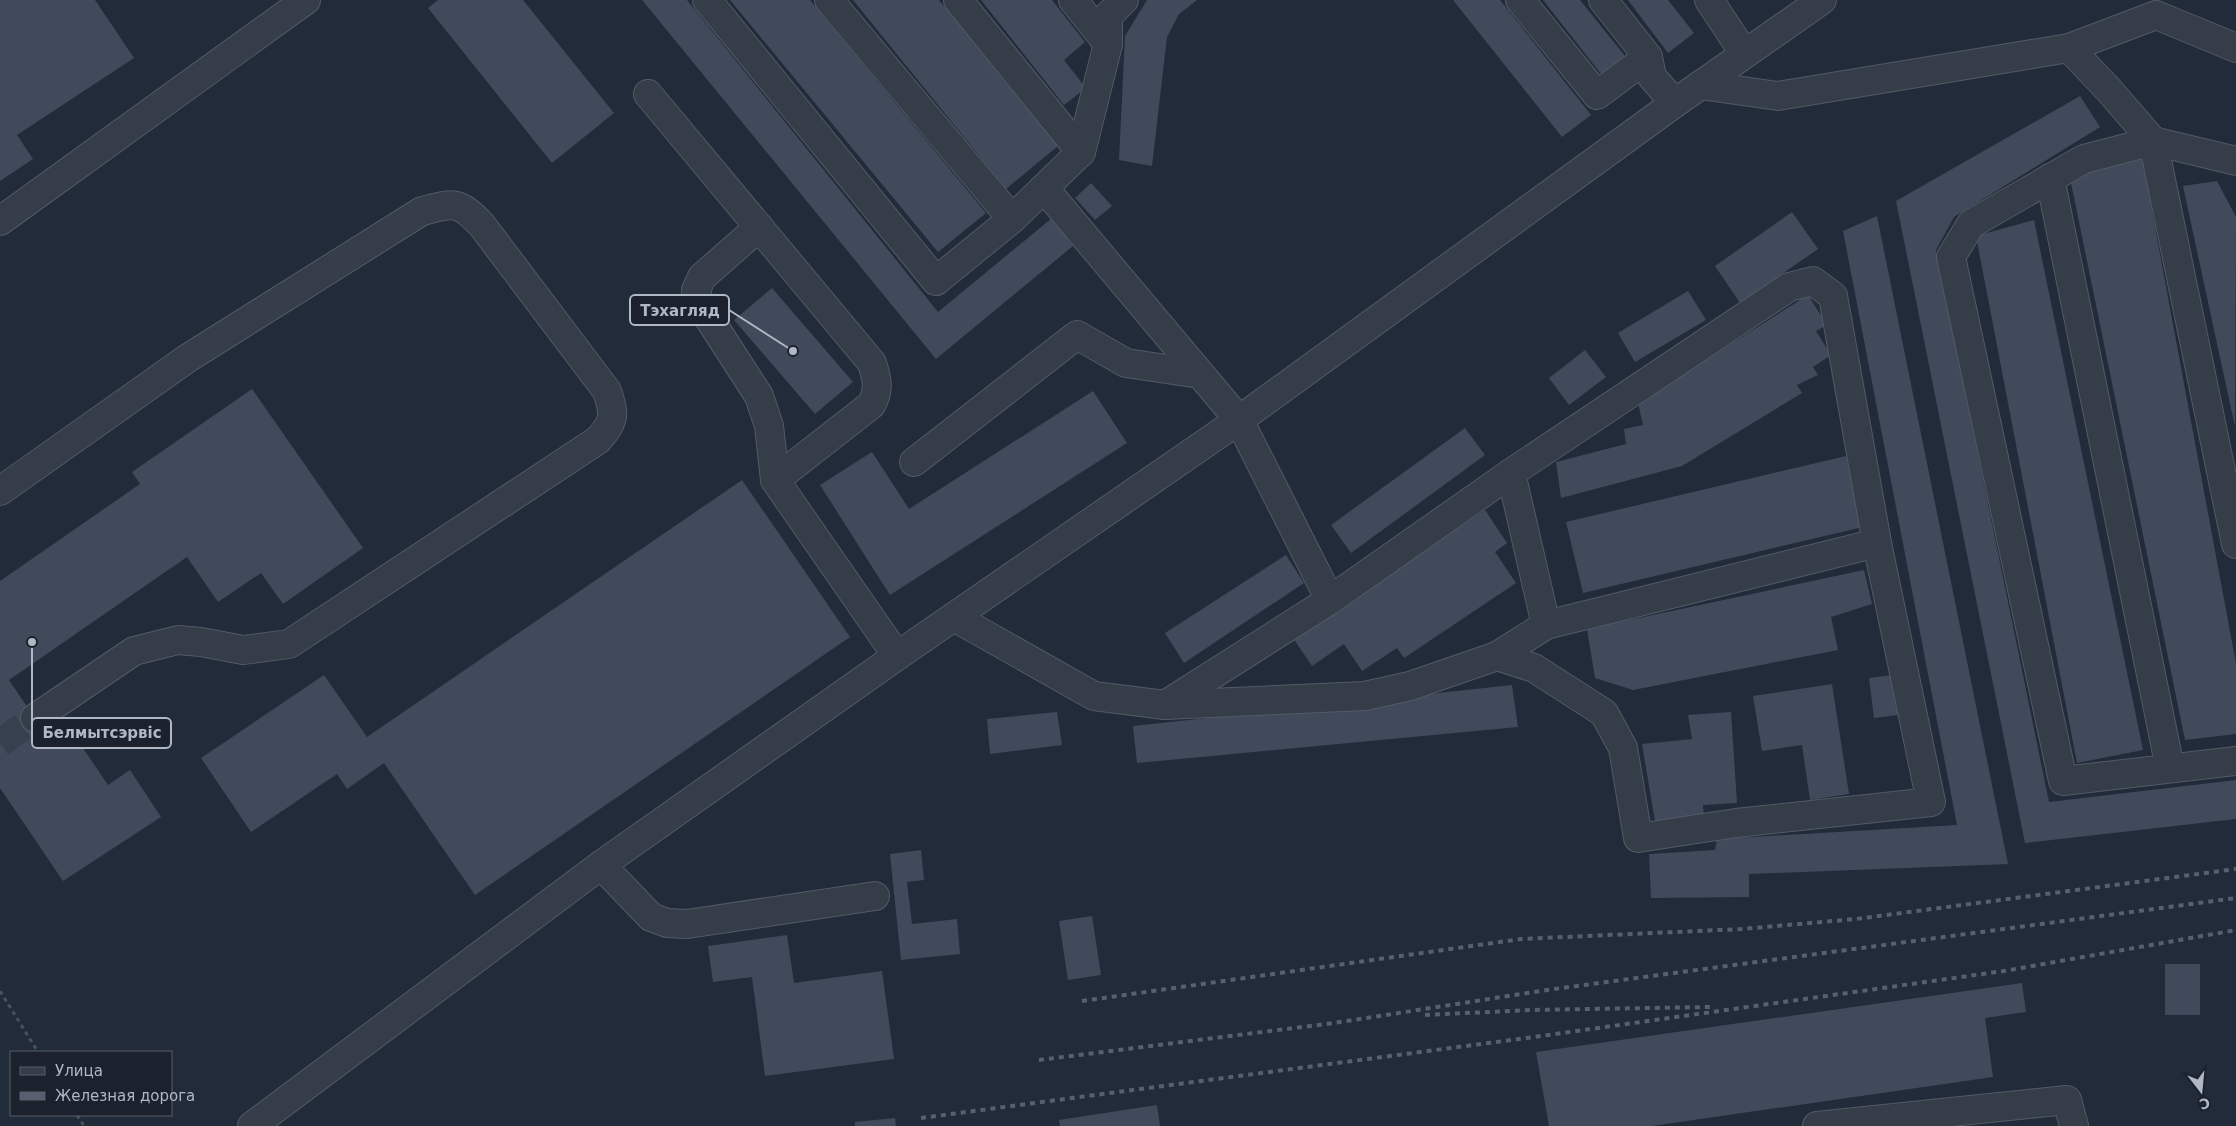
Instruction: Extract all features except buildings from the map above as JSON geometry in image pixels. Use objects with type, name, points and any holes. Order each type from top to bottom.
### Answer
[{"type":"lane","points":[[0,221],[306,0]]},
{"type":"lane","points":[[707,0],[936,281],[1012,219],[1081,152],[1108,44],[1108,16],[1124,0]]},
{"type":"lane","points":[[828,0],[1012,219]]},
{"type":"lane","points":[[958,0],[1081,152]]},
{"type":"lane","points":[[1074,0],[1108,44]]},
{"type":"lane","points":[[1520,0],[1597,96],[1648,57]]},
{"type":"lane","points":[[1603,0],[1648,57],[1652,77],[1675,103]]},
{"type":"lane","points":[[1709,0],[1744,53]]},
{"type":"lane","points":[[252,1126],[601,866],[897,656],[1239,420],[1815,2]]},
{"type":"lane","points":[[1700,85],[1778,96],[2069,48],[2156,15],[2236,48]]},
{"type":"lane","points":[[2069,48],[2153,141],[2236,544]]},
{"type":"lane","points":[[648,94],[872,363],[877,378],[878,394],[871,405],[775,480]]},
{"type":"lane","points":[[2236,161],[2153,141],[2084,159],[1971,224],[1951,257],[2063,780],[2236,761]]},
{"type":"lane","points":[[2050,178],[2170,768]]},
{"type":"lane","points":[[1044,188],[1239,420],[1330,600]]},
{"type":"lane","points":[[0,491],[188,358],[422,211],[448,204],[464,207],[481,224],[607,391],[614,410],[611,426],[598,440],[289,644],[243,650],[201,642],[178,640],[134,650],[35,718]]},
{"type":"lane","points":[[759,227],[702,277],[696,290],[698,303],[759,396],[768,426],[775,480],[897,656]]},
{"type":"lane","points":[[1166,705],[1330,600],[1511,473],[1789,287],[1813,281],[1833,296],[1877,543],[1931,802],[1736,823],[1638,838],[1623,748],[1604,713],[1534,668],[1497,656]]},
{"type":"lane","points":[[914,462],[1077,335],[1126,363],[1200,374]]},
{"type":"lane","points":[[1511,473],[1546,625]]},
{"type":"lane","points":[[954,617],[1094,696],[1166,705],[1365,696],[1410,686],[1497,656],[1546,625],[1877,543]]},
{"type":"lane","points":[[601,866],[651,917],[667,923],[687,924],[875,896]]},
{"type":"lane","points":[[1817,1126],[2067,1100],[2074,1126]]},
{"type":"path","points":[[0,991],[37,1051]]},
{"type":"tunnel","points":[[0,743],[35,718]]},
{"type":"railway","points":[[1082,1001],[1521,939],[1742,929],[1856,919],[2236,869]]},
{"type":"railway","points":[[1039,1060],[1334,1023],[1547,990],[2236,898]]},
{"type":"railway","points":[[921,1118],[1534,1037],[2004,971],[2236,930]]},
{"type":"railway","points":[[1425,1015],[1530,1010],[1712,1007]]},
{"type":"place","name":"Тэхагляд","points":[[793,351]]},
{"type":"place","name":"Белмытсэрвіс","points":[[32,642]]}]
